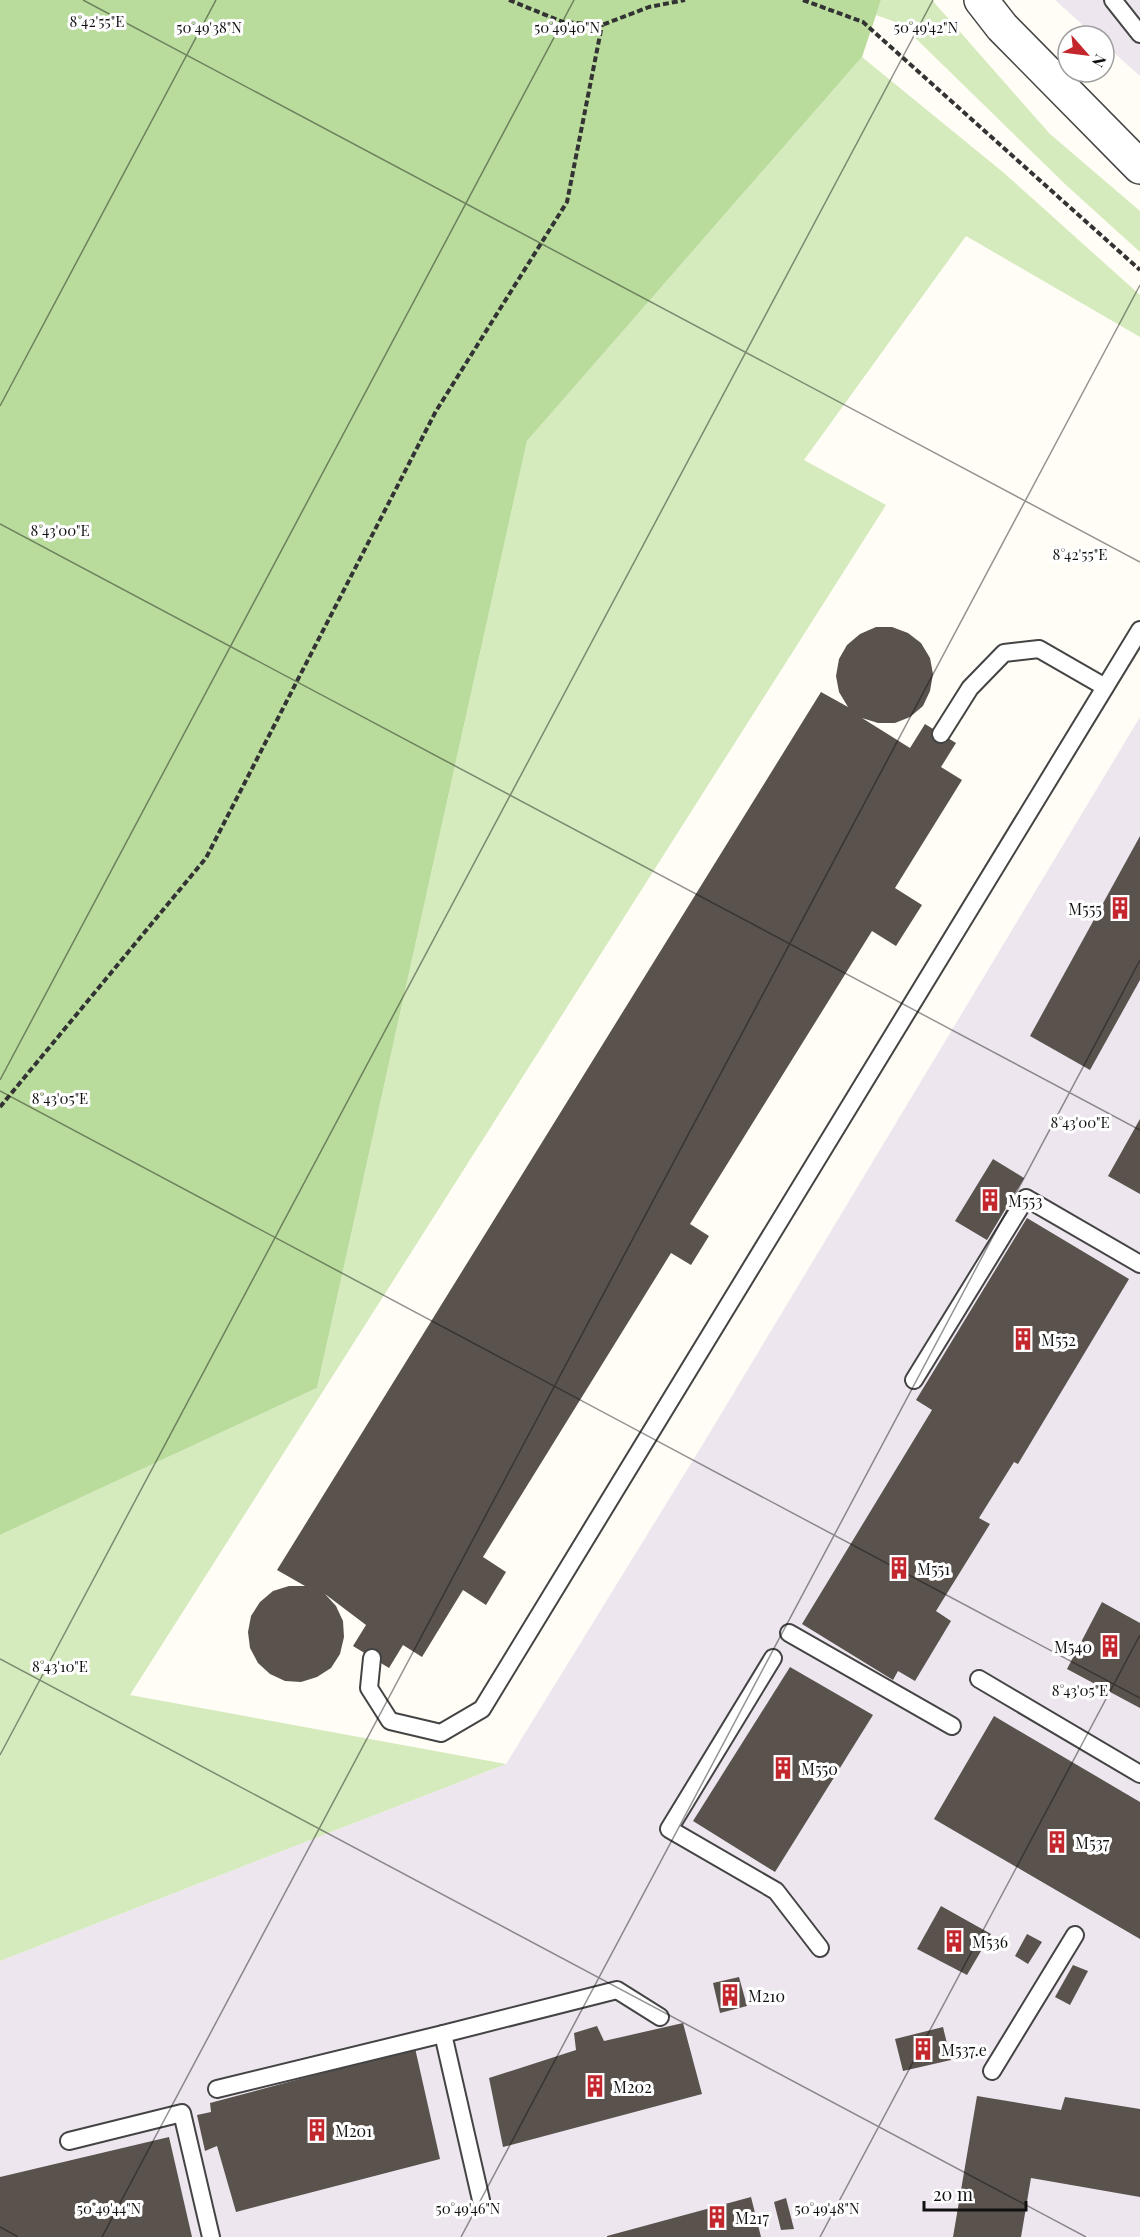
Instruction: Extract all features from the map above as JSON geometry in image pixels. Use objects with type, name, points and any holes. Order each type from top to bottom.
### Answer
[{"type":"street","points":[[981,0],[1002,27],[1140,167]]},
{"type":"lane","points":[[1113,0],[1140,34]]},
{"type":"lane","points":[[372,1658],[369,1688],[390,1721],[441,1733],[482,1709],[1140,630]]},
{"type":"lane","points":[[941,734],[970,688],[1004,653],[1039,649],[1105,687]]},
{"type":"lane","points":[[914,1380],[1026,1198],[1140,1264]]},
{"type":"lane","points":[[789,1633],[952,1725]]},
{"type":"lane","points":[[773,1658],[669,1829],[776,1891],[820,1948]]},
{"type":"lane","points":[[979,1679],[1140,1774]]},
{"type":"lane","points":[[992,2072],[1075,1935]]},
{"type":"lane","points":[[217,2089],[617,1990],[660,2017]]},
{"type":"lane","points":[[443,2034],[481,2200]]},
{"type":"lane","points":[[69,2141],[182,2113],[212,2237]]},
{"type":"path","points":[[509,0],[563,22],[602,25],[649,7],[685,0]]},
{"type":"path","points":[[803,0],[863,22],[1140,270]]},
{"type":"path","points":[[0,1107],[206,858],[436,411],[567,202],[602,25]]},
{"type":"shaded area","points":[[1055,0],[1140,0],[1140,76],[1116,55],[1116,24],[1082,24]]},
{"type":"shaded area","points":[[1140,717],[1140,2237],[0,2237],[0,1961],[506,1764],[706,1439]]},
{"type":"green space","points":[[0,0],[881,0],[862,57],[527,441],[317,1388],[0,1535]]},
{"type":"green space","points":[[881,0],[932,0],[1050,134],[1140,211],[1140,252],[1066,185],[901,24],[876,15]]},
{"type":"green space","points":[[862,57],[1004,173],[1140,295],[1140,337],[966,236],[804,460],[886,505],[130,1695],[506,1764],[0,1961],[0,1535],[317,1388],[527,441]]},
{"type":"building","points":[[876,627],[892,627],[908,633],[921,643],[930,658],[933,674],[930,691],[923,706],[910,717],[895,723],[878,723],[862,718],[910,748],[925,724],[956,743],[941,767],[962,780],[895,888],[922,905],[896,946],[872,931],[690,1224],[709,1236],[691,1265],[671,1253],[483,1557],[506,1572],[486,1605],[463,1590],[422,1657],[403,1645],[389,1668],[353,1646],[366,1625],[325,1594],[336,1606],[343,1621],[344,1637],[340,1654],[331,1668],[317,1677],[301,1682],[285,1681],[270,1674],[258,1663],[250,1648],[248,1632],[251,1616],[260,1602],[273,1591],[289,1586],[305,1586],[277,1570],[821,692],[848,707],[839,692],[836,676],[839,659],[847,645],[860,634]]},
{"type":"building","name":"M555","points":[[1140,836],[1140,980],[1090,1070],[1030,1036]]},
{"type":"building","points":[[1140,1119],[1140,1194],[1108,1176]]},
{"type":"building","name":"M553","points":[[993,1159],[1024,1178],[987,1240],[955,1221]]},
{"type":"building","name":"M552","points":[[1027,1218],[1129,1279],[1018,1464],[1014,1462],[979,1518],[990,1524],[936,1611],[951,1621],[915,1681],[898,1671],[893,1680],[802,1624],[932,1410],[916,1400]]},
{"type":"building","name":"M540","points":[[1102,1602],[1140,1623],[1140,1708],[1067,1669]]},
{"type":"building","name":"M550","points":[[790,1667],[873,1715],[775,1872],[693,1821]]},
{"type":"building","name":"M537","points":[[994,1716],[1140,1802],[1140,1939],[934,1819]]},
{"type":"building","name":"M536","points":[[941,1906],[991,1934],[967,1975],[917,1949]]},
{"type":"building","points":[[1027,1934],[1042,1942],[1028,1964],[1015,1956]]},
{"type":"building","points":[[1073,1965],[1088,1971],[1070,2005],[1055,1997]]},
{"type":"building","name":"M210","points":[[739,1977],[747,2006],[720,2013],[713,1983]]},
{"type":"building","name":"M202","points":[[683,2023],[702,2094],[503,2147],[489,2078],[576,2050],[574,2033],[597,2026],[604,2041]]},
{"type":"building","name":"M537.e","points":[[943,2027],[951,2060],[903,2071],[895,2039]]},
{"type":"building","name":"M201","points":[[415,2048],[440,2159],[236,2212],[217,2146],[205,2151],[197,2115],[211,2112],[210,2103]]},
{"type":"building","points":[[977,2096],[1061,2110],[1065,2097],[1140,2109],[1140,2197],[1031,2178],[1021,2237],[953,2237]]},
{"type":"building","points":[[169,2137],[192,2237],[0,2237],[0,2177]]},
{"type":"building","name":"M217","points":[[751,2197],[761,2237],[607,2237],[607,2236]]},
{"type":"building","points":[[786,2198],[794,2229],[781,2230],[774,2202]]},
{"type":"place","name":"M555","points":[[1120,908]]},
{"type":"place","name":"M553","points":[[990,1200]]},
{"type":"place","name":"M552","points":[[1023,1339]]},
{"type":"place","name":"M551","points":[[899,1568]]},
{"type":"place","name":"M540","points":[[1110,1646]]},
{"type":"place","name":"M550","points":[[783,1768]]},
{"type":"place","name":"M537","points":[[1057,1842]]},
{"type":"place","name":"M536","points":[[954,1941]]},
{"type":"place","name":"M210","points":[[730,1995]]},
{"type":"place","name":"M537.e","points":[[923,2049]]},
{"type":"place","name":"M202","points":[[595,2086]]},
{"type":"place","name":"M201","points":[[317,2130]]},
{"type":"place","name":"M217","points":[[717,2217]]}]
